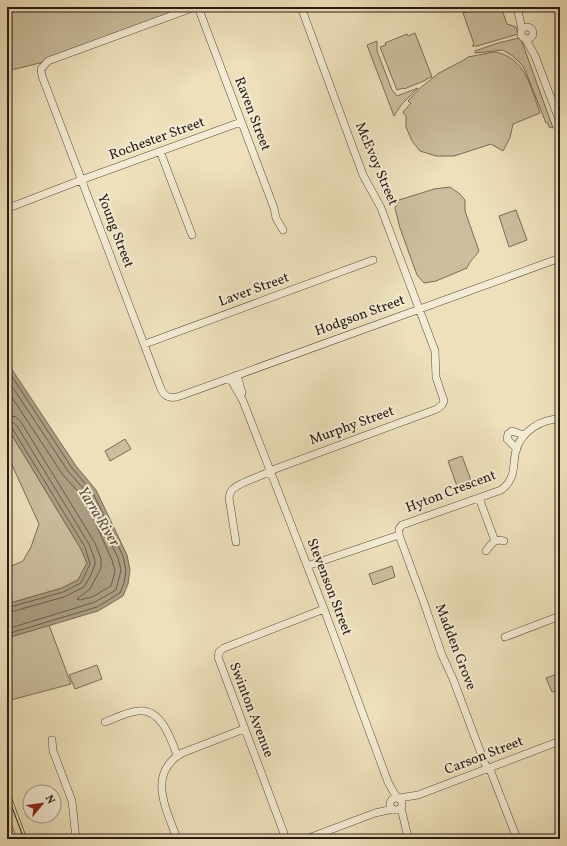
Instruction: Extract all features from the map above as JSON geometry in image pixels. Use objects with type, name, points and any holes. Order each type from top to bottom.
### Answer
[{"type":"main road","points":[[7,799],[22,839]]},
{"type":"street","name":"Young Street","points":[[170,398],[162,392],[42,76],[41,69],[48,61],[196,7]]},
{"type":"street","name":"Raven Street","points":[[196,7],[274,208],[276,218],[283,230]]},
{"type":"street","name":"McEvoy Street","points":[[301,7],[363,175],[381,208],[435,351],[436,377],[443,399],[442,404]]},
{"type":"street","points":[[518,8],[525,28],[532,32],[528,37]]},
{"type":"street","points":[[525,28],[521,34],[528,37],[560,122]]},
{"type":"street","name":"Rochester Street","points":[[12,207],[81,180],[241,122]]},
{"type":"street","points":[[160,151],[192,235]]},
{"type":"street","name":"Hodgson Street","points":[[170,398],[180,396],[560,258]]},
{"type":"street","name":"Laver Street","points":[[145,344],[372,260]]},
{"type":"street","name":"Stevenson Street","points":[[237,375],[243,402]]},
{"type":"street","name":"Stevenson Street","points":[[230,378],[243,402],[324,609],[394,799]]},
{"type":"street","name":"Murphy Street","points":[[236,542],[230,501],[230,492],[235,487],[270,472],[437,409],[442,404]]},
{"type":"street","name":"Hyton Crescent","points":[[307,566],[398,535],[399,529],[402,525],[501,490],[509,482],[514,472],[517,449],[524,435],[541,423],[552,419],[560,419]]},
{"type":"street","points":[[517,449],[507,438],[508,434],[512,431],[524,435]]},
{"type":"street","points":[[479,498],[495,541]]},
{"type":"street","name":"Madden Grove","points":[[398,535],[424,600],[442,655],[450,670],[484,760],[491,772],[516,836]]},
{"type":"street","points":[[486,551],[495,541],[504,541]]},
{"type":"street","name":"Swinton Avenue","points":[[286,839],[218,657],[219,652],[224,648],[324,609]]},
{"type":"street","points":[[505,637],[560,616]]},
{"type":"street","points":[[105,722],[134,711],[143,710],[148,712],[162,723],[177,755]]},
{"type":"street","points":[[177,839],[163,800],[161,780],[166,769],[177,755],[244,729]]},
{"type":"street","points":[[52,740],[53,751],[70,795],[73,808],[76,839]]},
{"type":"street","name":"Carson Street","points":[[375,813],[394,799],[418,795],[560,741]]},
{"type":"street","name":"Carson Street","points":[[306,839],[375,813],[398,808],[418,795]]},
{"type":"street","points":[[394,799],[402,801],[398,808],[391,807],[394,799]]},
{"type":"street","points":[[398,808],[409,839]]},
{"type":"shaded area","points":[[7,7],[195,7],[48,61],[7,71]]},
{"type":"shaded area","points":[[483,7],[501,7],[507,24],[516,27],[518,34],[477,46],[472,46],[474,44],[463,13]]},
{"type":"shaded area","points":[[415,33],[432,77],[404,89],[397,90],[380,47],[386,45],[385,43],[407,34],[408,36]]},
{"type":"shaded area","points":[[519,38],[522,42],[553,128],[549,127],[548,123],[546,123],[525,70],[513,56],[503,50],[475,53],[475,51],[498,43]]},
{"type":"shaded area","points":[[377,41],[377,51],[392,90],[397,96],[418,88],[402,104],[394,116],[367,45]]},
{"type":"shaded area","points":[[494,52],[505,55],[520,66],[530,84],[540,113],[513,124],[510,138],[503,151],[491,144],[454,156],[436,156],[420,151],[412,141],[406,127],[406,116],[403,112],[411,103],[408,101],[419,89],[439,73],[468,57]]},
{"type":"shaded area","points":[[450,187],[460,194],[465,200],[465,211],[479,251],[467,268],[436,281],[424,283],[417,275],[400,228],[395,208],[399,200],[434,189]]},
{"type":"shaded area","points":[[516,210],[527,240],[509,247],[499,216]]},
{"type":"shaded area","points":[[7,427],[81,549],[87,563],[78,580],[62,588],[7,604],[7,568],[23,561],[31,547],[39,524],[7,454]]},
{"type":"shaded area","points":[[125,439],[131,449],[110,461],[105,451]]},
{"type":"shaded area","points":[[462,456],[472,483],[458,489],[448,461]]},
{"type":"shaded area","points":[[392,566],[395,577],[373,585],[369,574]]},
{"type":"shaded area","points":[[49,625],[71,684],[7,701],[7,638]]},
{"type":"shaded area","points":[[97,665],[102,679],[75,689],[69,675]]},
{"type":"shaded area","points":[[560,673],[560,689],[552,692],[546,678]]},
{"type":"water","name":"Yarra River","points":[[7,362],[76,466],[96,490],[127,555],[130,570],[128,584],[123,596],[98,611],[7,638],[7,604],[62,588],[78,580],[87,563],[81,549],[7,427]]},
{"type":"tram line","points":[[7,794],[24,839]]}]
